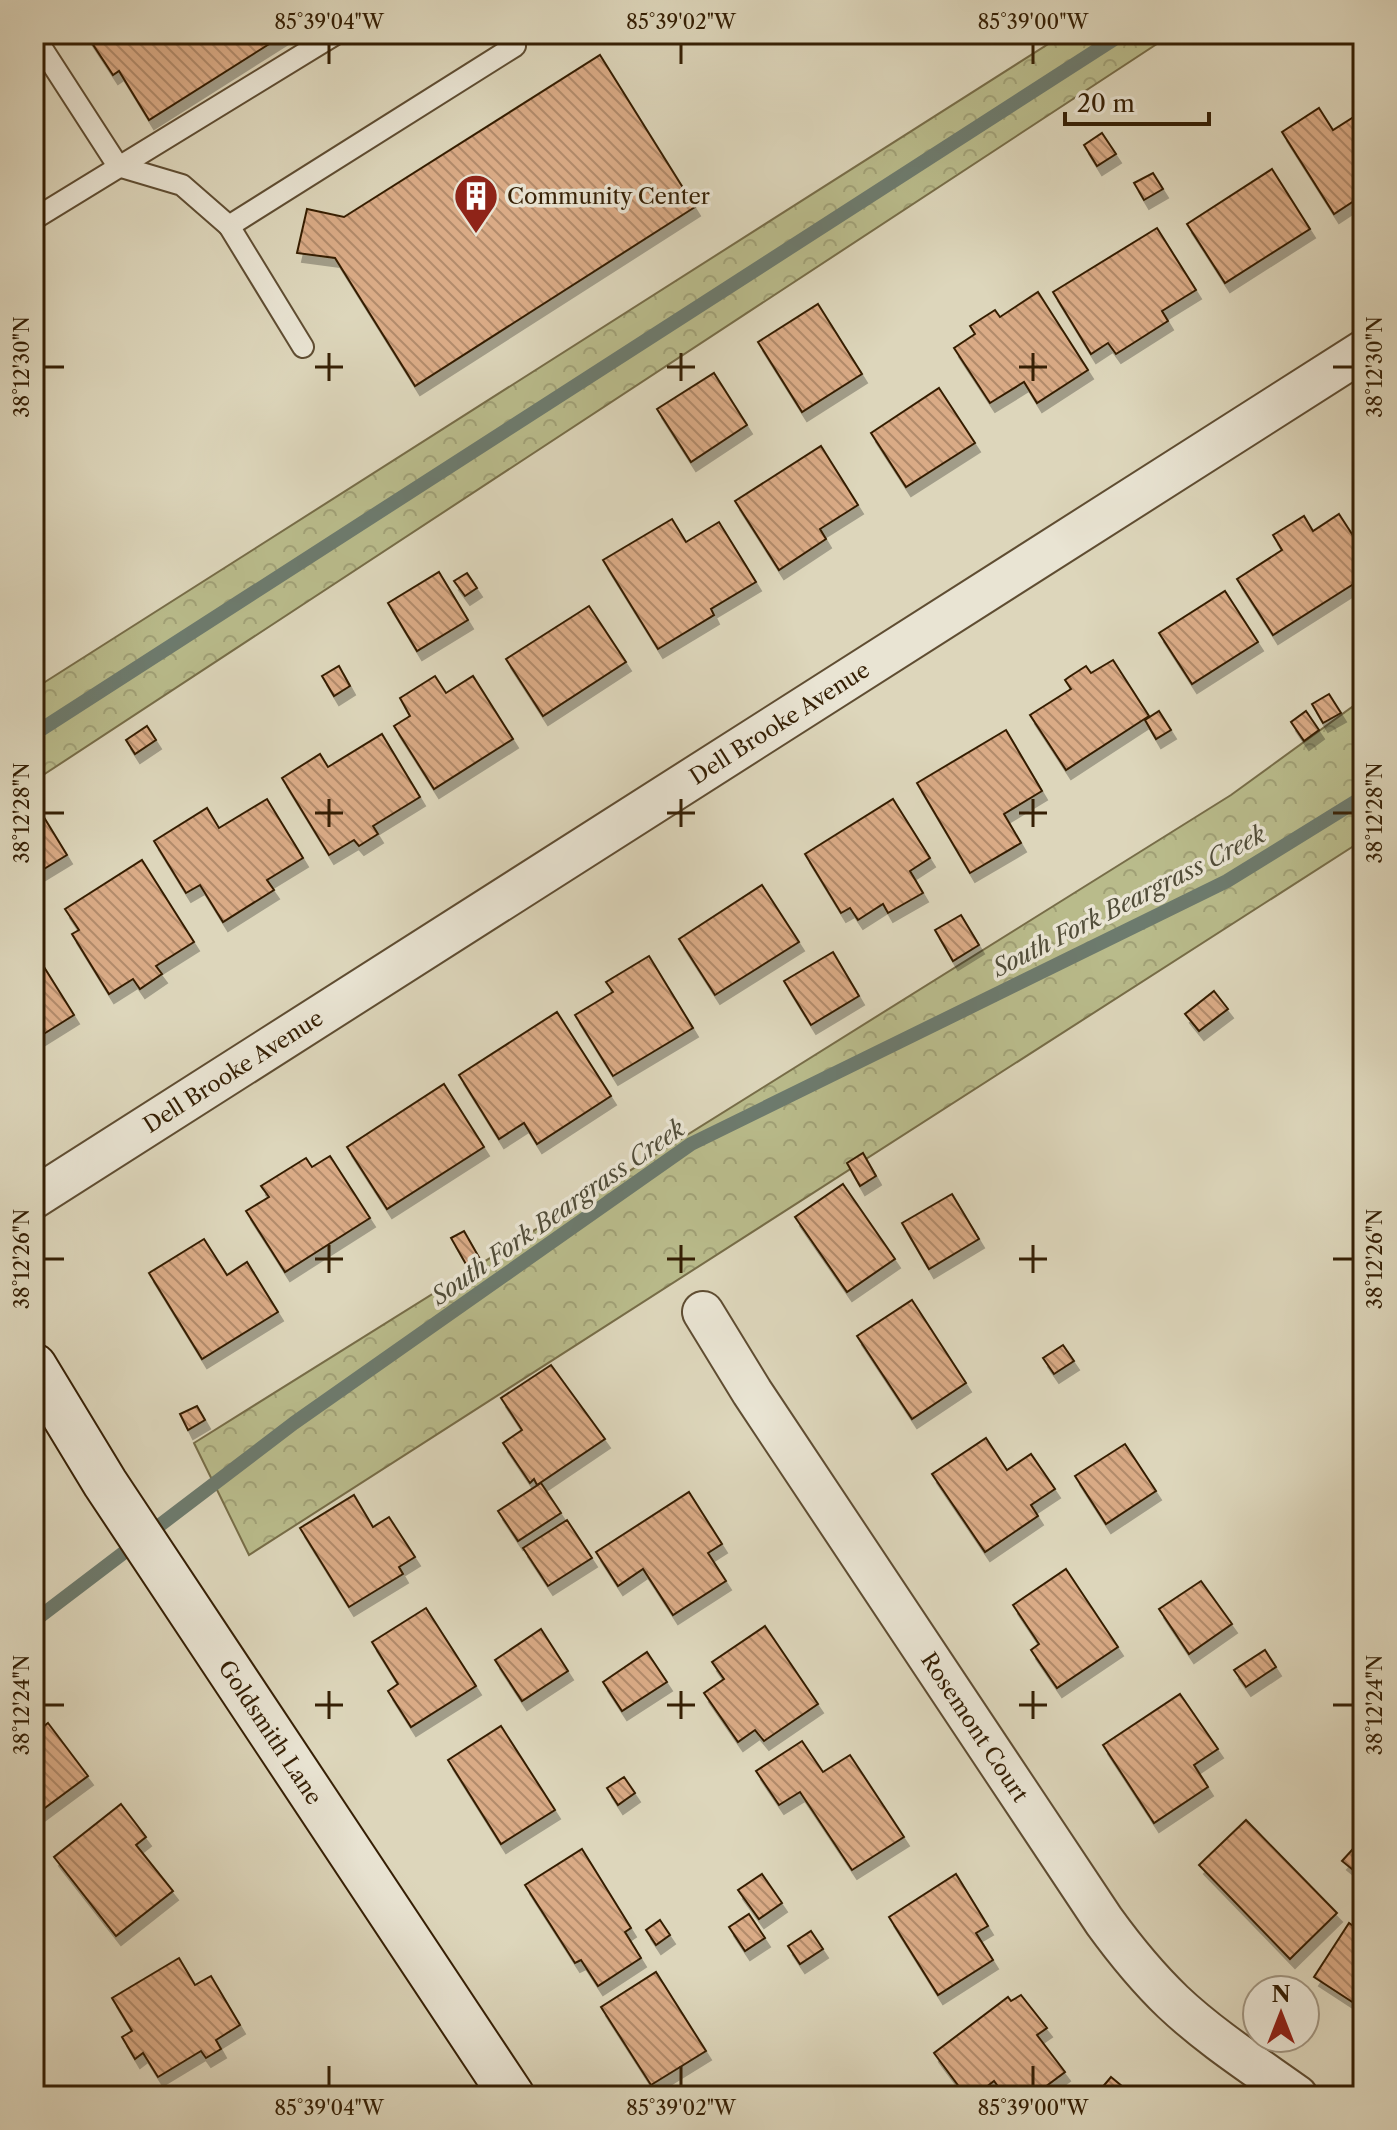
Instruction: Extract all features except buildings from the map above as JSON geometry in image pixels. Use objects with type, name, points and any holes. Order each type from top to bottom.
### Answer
[{"type":"street","name":"Dell Brooke Avenue","points":[[34,1198],[1363,351]]},
{"type":"street","name":"Rosemont Court","points":[[703,1312],[760,1405],[1135,1963],[1175,2004],[1297,2096]]},
{"type":"street","name":"Goldsmith Lane","points":[[34,1366],[105,1483],[512,2096]]},
{"type":"lane","points":[[34,219],[336,34]]},
{"type":"lane","points":[[229,226],[515,46],[511,34]]},
{"type":"lane","points":[[34,36],[118,166],[182,185],[229,226],[303,347]]},
{"type":"green space","points":[[1064,34],[1172,34],[34,781],[34,689]]},
{"type":"green space","points":[[1363,699],[1363,840],[249,1555],[194,1443],[1231,795]]},
{"type":"waterway","points":[[34,734],[1122,34]]},
{"type":"waterway","name":"South Fork Beargrass Creek","points":[[34,1621],[294,1423],[691,1144],[1227,881],[1363,797]]},
{"type":"place","name":"Community Center","points":[[476,235]]}]
